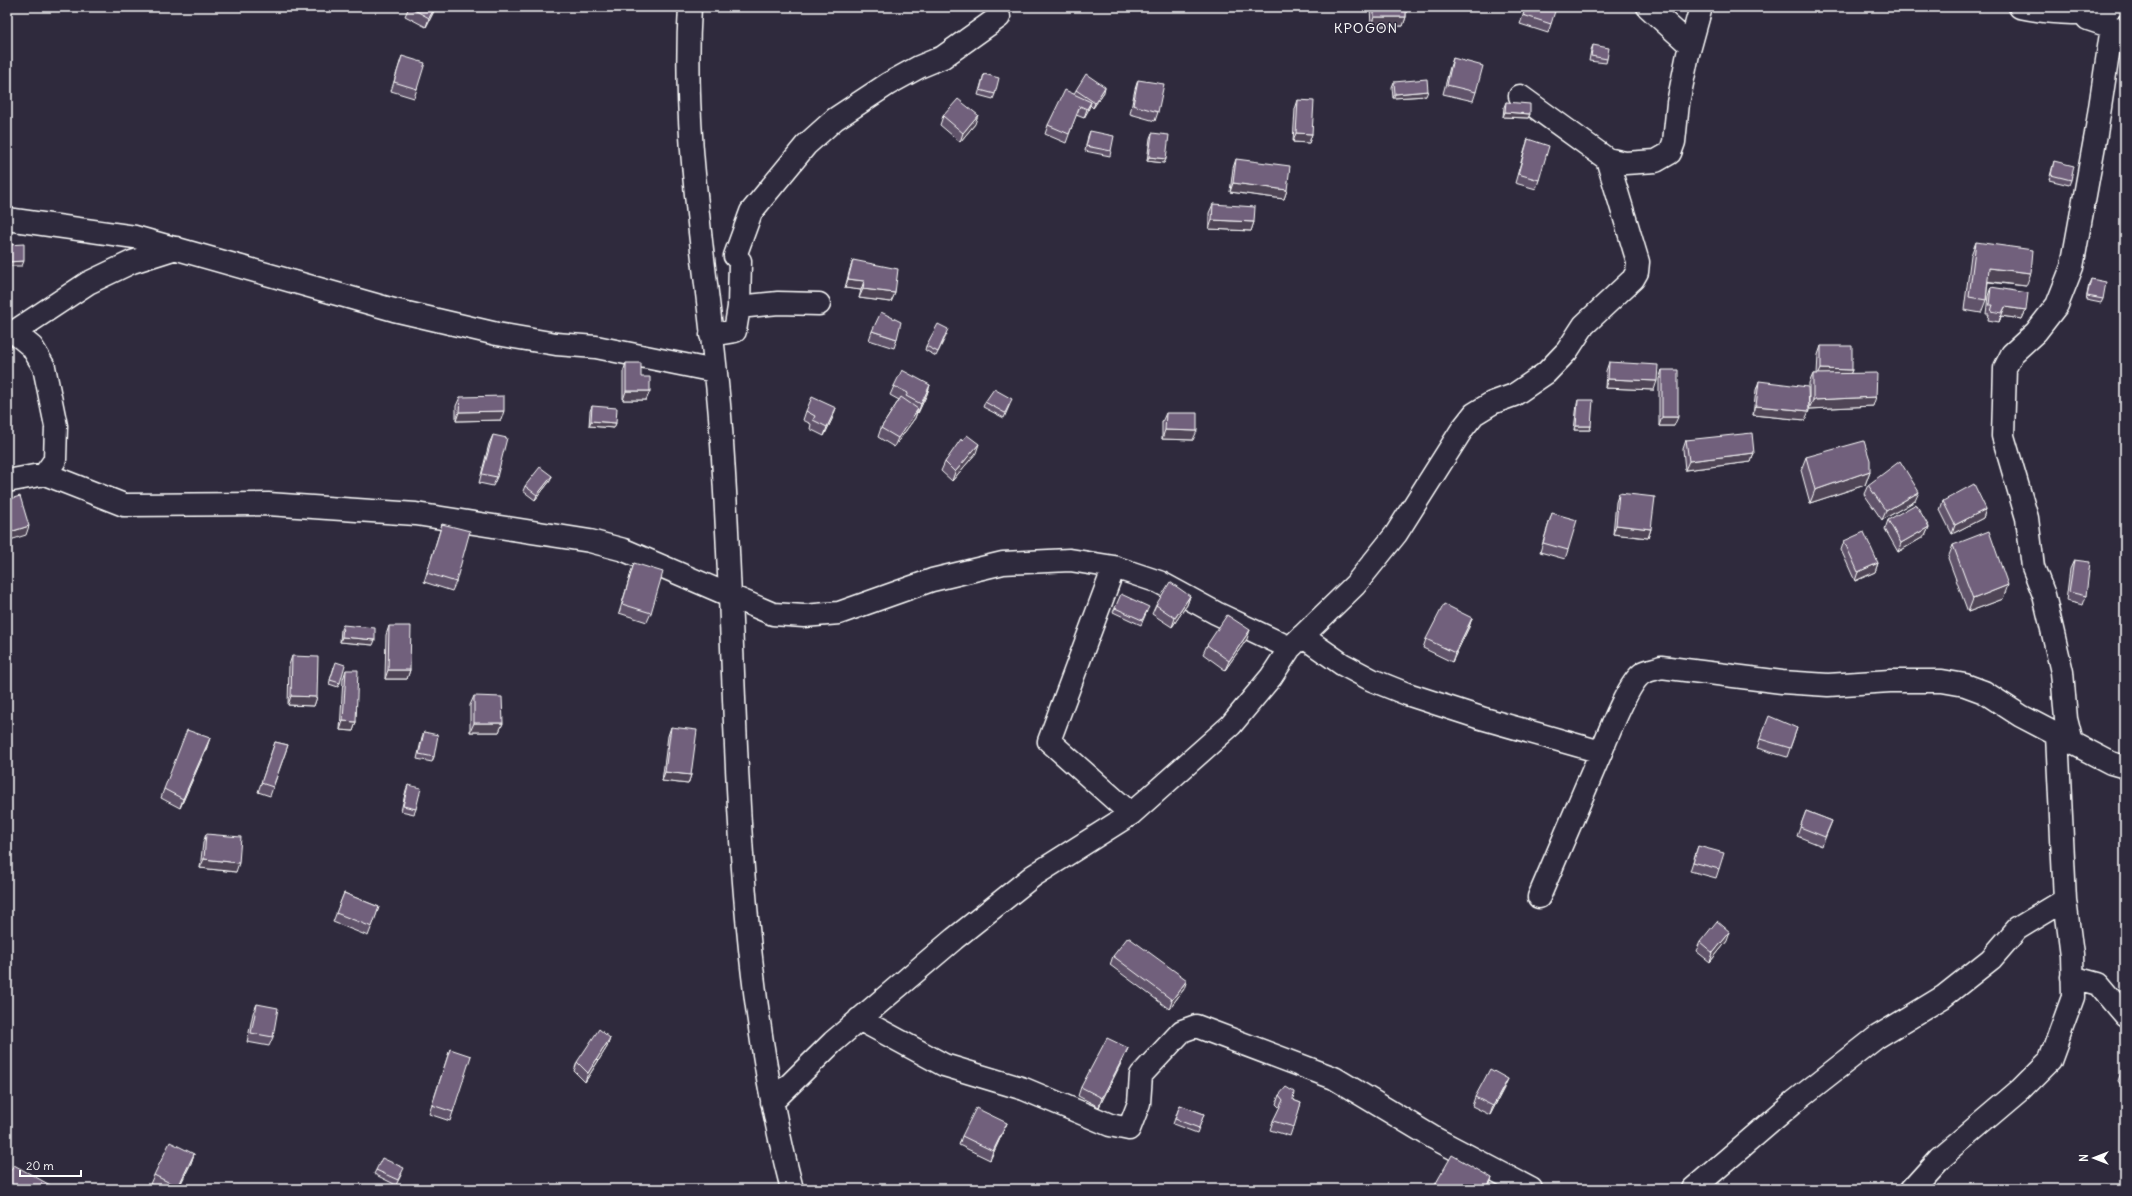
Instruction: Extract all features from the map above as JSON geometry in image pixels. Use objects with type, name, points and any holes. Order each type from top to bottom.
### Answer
[{"type":"street","points":[[690,7],[688,42],[692,149],[721,429],[740,828],[757,1006],[772,1102],[792,1189]]},
{"type":"street","points":[[1648,7],[1690,45]]},
{"type":"street","points":[[1520,96],[1606,159],[1625,163],[1656,161],[1670,153],[1674,142],[1678,103],[1690,45],[1701,7]]},
{"type":"street","points":[[2020,7],[2061,13],[2095,12],[2112,7]]},
{"type":"street","points":[[1912,1189],[1940,1158],[2020,1090],[2050,1060],[2073,997],[2072,955],[2065,900],[2066,719],[2062,672],[2044,595],[2033,567],[2028,518],[2003,436],[2005,368],[2012,354],[2036,332],[2057,305],[2072,267],[2080,214],[2086,195],[2112,27],[2088,19],[2082,12]]},
{"type":"street","points":[[711,335],[735,331],[739,307],[740,261],[735,256],[751,212],[806,145],[835,119],[888,84],[919,67],[943,57],[999,17]]},
{"type":"street","points":[[772,1102],[833,1042],[954,939],[1033,876],[1132,814],[1231,725],[1271,677],[1296,642],[1355,585],[1396,534],[1463,428],[1474,414],[1492,403],[1514,395],[1546,373],[1567,351],[1584,325],[1633,279],[1637,272],[1638,262],[1606,159]]},
{"type":"street","points":[[7,219],[135,237],[394,310],[497,334],[556,344],[596,347],[715,370]]},
{"type":"street","points":[[46,474],[55,460],[56,426],[44,366],[32,347],[10,332],[88,283],[132,262],[176,248]]},
{"type":"street","points":[[739,307],[778,303],[819,304]]},
{"type":"street","points":[[7,481],[46,474],[124,505],[268,504],[416,514],[590,541],[624,550],[773,614],[804,616],[839,613],[932,580],[1003,563],[1070,560],[1114,567],[1159,582],[1216,613],[1296,642],[1372,680],[1407,694],[1503,724],[1601,752]]},
{"type":"street","points":[[1114,567],[1049,741],[1132,814]]},
{"type":"street","points":[[1539,897],[1601,752],[1629,691],[1643,673],[1661,667],[1782,682],[1828,685],[1890,681],[1942,681],[1965,685],[1984,692],[2021,716],[2111,763],[2125,767]]},
{"type":"street","points":[[1693,1189],[1794,1102],[1877,1037],[1943,997],[1991,959],[2017,928],[2065,900]]},
{"type":"street","points":[[2072,977],[2098,984],[2125,1016]]},
{"type":"street","points":[[859,1020],[944,1066],[1024,1089],[1110,1125],[1129,1129],[1139,1103],[1141,1074],[1182,1031],[1196,1026],[1334,1078],[1434,1138],[1531,1189]]},
{"type":"building","points":[[409,7],[435,7],[429,18]]},
{"type":"building","points":[[1374,7],[1406,7],[1406,17],[1374,17]]},
{"type":"building","points":[[1526,7],[1556,8],[1551,24],[1523,15]]},
{"type":"building","points":[[1593,45],[1609,48],[1607,59],[1591,56]]},
{"type":"building","points":[[402,56],[425,63],[417,89],[394,82]]},
{"type":"building","points":[[1453,58],[1483,66],[1476,92],[1447,85]]},
{"type":"building","points":[[984,74],[999,78],[995,94],[980,90]]},
{"type":"building","points":[[1086,74],[1105,87],[1095,103],[1076,90]]},
{"type":"building","points":[[1427,79],[1428,91],[1395,94],[1394,82]]},
{"type":"building","points":[[1138,80],[1164,84],[1158,112],[1133,105]]},
{"type":"building","points":[[1065,90],[1091,102],[1087,109],[1080,106],[1069,134],[1048,125]]},
{"type":"building","points":[[958,99],[978,115],[963,133],[943,116]]},
{"type":"building","points":[[1298,100],[1314,101],[1312,134],[1296,133]]},
{"type":"building","points":[[1506,102],[1530,104],[1530,114],[1505,112]]},
{"type":"building","points":[[1090,131],[1114,136],[1111,151],[1086,146]]},
{"type":"building","points":[[1152,133],[1169,135],[1166,159],[1149,157]]},
{"type":"building","points":[[1528,139],[1549,146],[1539,180],[1518,174]]},
{"type":"building","points":[[1236,159],[1290,166],[1287,190],[1233,183]]},
{"type":"building","points":[[2054,161],[2074,166],[2071,180],[2051,175]]},
{"type":"building","points":[[1213,204],[1255,207],[1254,222],[1212,220]]},
{"type":"building","points":[[1976,242],[2033,250],[2031,273],[1989,268],[1986,300],[1969,297]]},
{"type":"building","points":[[24,244],[24,261],[7,262],[7,245]]},
{"type":"building","points":[[853,260],[898,269],[895,293],[863,289],[864,281],[848,279]]},
{"type":"building","points":[[2091,279],[2106,282],[2103,299],[2087,296]]},
{"type":"building","points":[[1991,287],[2028,293],[2026,310],[2005,307],[2002,313],[1991,311],[1993,305],[1989,305]]},
{"type":"building","points":[[881,312],[901,322],[897,339],[872,331]]},
{"type":"building","points":[[938,324],[948,329],[938,352],[926,346]]},
{"type":"building","points":[[1821,346],[1852,346],[1852,370],[1821,369]]},
{"type":"building","points":[[1609,362],[1658,365],[1657,381],[1608,379]]},
{"type":"building","points":[[626,363],[641,363],[641,377],[650,377],[650,391],[626,391]]},
{"type":"building","points":[[902,370],[930,385],[921,404],[906,396],[908,393],[894,386]]},
{"type":"building","points":[[1662,370],[1678,370],[1678,417],[1662,417]]},
{"type":"building","points":[[1877,373],[1876,397],[1813,400],[1813,374]]},
{"type":"building","points":[[1759,381],[1808,387],[1809,411],[1756,406]]},
{"type":"building","points":[[994,389],[1012,399],[1005,413],[985,402]]},
{"type":"building","points":[[504,396],[504,411],[459,412],[460,397]]},
{"type":"building","points":[[812,397],[836,408],[827,427],[813,420],[815,416],[806,411]]},
{"type":"building","points":[[901,397],[918,409],[898,438],[881,428]]},
{"type":"building","points":[[1578,400],[1593,400],[1591,426],[1576,426]]},
{"type":"building","points":[[592,406],[617,408],[616,423],[591,421]]},
{"type":"building","points":[[1166,413],[1197,413],[1197,431],[1165,430]]},
{"type":"building","points":[[1752,433],[1754,453],[1689,461],[1686,440]]},
{"type":"building","points":[[493,435],[507,438],[497,477],[482,474]]},
{"type":"building","points":[[967,435],[979,444],[955,472],[945,462],[961,439],[962,441]]},
{"type":"building","points":[[1864,441],[1870,460],[1870,471],[1815,490],[1806,457]]},
{"type":"building","points":[[1900,461],[1919,492],[1886,511],[1868,485]]},
{"type":"building","points":[[540,467],[552,476],[537,495],[525,486]]},
{"type":"building","points":[[1974,484],[1986,509],[1955,525],[1943,501]]},
{"type":"building","points":[[1619,493],[1655,497],[1651,529],[1616,525]]},
{"type":"building","points":[[20,496],[29,526],[7,533],[7,500]]},
{"type":"building","points":[[1916,504],[1929,527],[1901,543],[1888,520]]},
{"type":"building","points":[[1552,513],[1577,520],[1568,550],[1543,543]]},
{"type":"building","points":[[442,524],[470,531],[456,582],[427,573]]},
{"type":"building","points":[[1989,531],[2008,585],[1973,599],[1953,545]]},
{"type":"building","points":[[1864,532],[1878,563],[1858,572],[1844,541]]},
{"type":"building","points":[[2074,560],[2090,562],[2086,596],[2069,592]]},
{"type":"building","points":[[634,563],[663,572],[651,613],[622,604]]},
{"type":"building","points":[[1170,582],[1190,596],[1175,618],[1156,605]]},
{"type":"building","points":[[1121,594],[1149,607],[1142,620],[1115,608]]},
{"type":"building","points":[[1444,604],[1472,618],[1455,653],[1426,639]]},
{"type":"building","points":[[1227,615],[1250,630],[1229,661],[1207,645]]},
{"type":"building","points":[[343,625],[375,628],[375,640],[342,637]]},
{"type":"building","points":[[389,626],[411,626],[410,670],[388,670]]},
{"type":"building","points":[[292,656],[318,657],[317,697],[291,696]]},
{"type":"building","points":[[336,662],[345,665],[340,683],[330,680]]},
{"type":"building","points":[[346,670],[358,670],[356,722],[343,721]]},
{"type":"building","points":[[474,696],[502,697],[503,723],[474,723]]},
{"type":"building","points":[[1769,716],[1797,728],[1790,748],[1760,739]]},
{"type":"building","points":[[671,727],[697,730],[691,775],[665,772]]},
{"type":"building","points":[[187,730],[210,738],[183,799],[164,789]]},
{"type":"building","points":[[424,732],[438,735],[434,757],[419,754]]},
{"type":"building","points":[[275,742],[288,745],[273,787],[261,783]]},
{"type":"building","points":[[408,785],[421,788],[416,809],[403,806]]},
{"type":"building","points":[[1806,811],[1832,821],[1825,837],[1800,827]]},
{"type":"building","points":[[206,834],[241,837],[239,863],[204,859]]},
{"type":"building","points":[[1698,846],[1724,853],[1719,869],[1693,862]]},
{"type":"building","points":[[344,893],[379,907],[372,927],[336,913]]},
{"type":"building","points":[[1717,921],[1730,932],[1713,953],[1700,942]]},
{"type":"building","points":[[1128,937],[1187,980],[1172,1000],[1113,956]]},
{"type":"building","points":[[257,1004],[278,1008],[273,1037],[251,1033]]},
{"type":"building","points":[[599,1029],[610,1038],[588,1073],[577,1062]]},
{"type":"building","points":[[1107,1038],[1128,1048],[1102,1098],[1081,1087]]},
{"type":"building","points":[[450,1049],[471,1056],[453,1112],[432,1105]]},
{"type":"building","points":[[1490,1069],[1508,1079],[1493,1106],[1475,1097]]},
{"type":"building","points":[[2125,1069],[2125,1077],[2121,1072]]},
{"type":"building","points":[[1286,1087],[1294,1092],[1293,1100],[1301,1103],[1294,1127],[1273,1121],[1283,1100],[1279,1095]]},
{"type":"building","points":[[1180,1105],[1204,1114],[1199,1128],[1175,1119]]},
{"type":"building","points":[[976,1108],[1007,1123],[993,1151],[962,1136]]},
{"type":"building","points":[[170,1142],[194,1154],[178,1187],[154,1175]]},
{"type":"building","points":[[1452,1155],[1492,1178],[1486,1189],[1446,1189],[1436,1183]]},
{"type":"building","points":[[382,1158],[404,1168],[398,1180],[376,1170]]},
{"type":"building","points":[[14,1165],[50,1185],[48,1189],[7,1189],[7,1176]]},
{"type":"district","name":"KPOGON","points":[[1366,28]]}]
